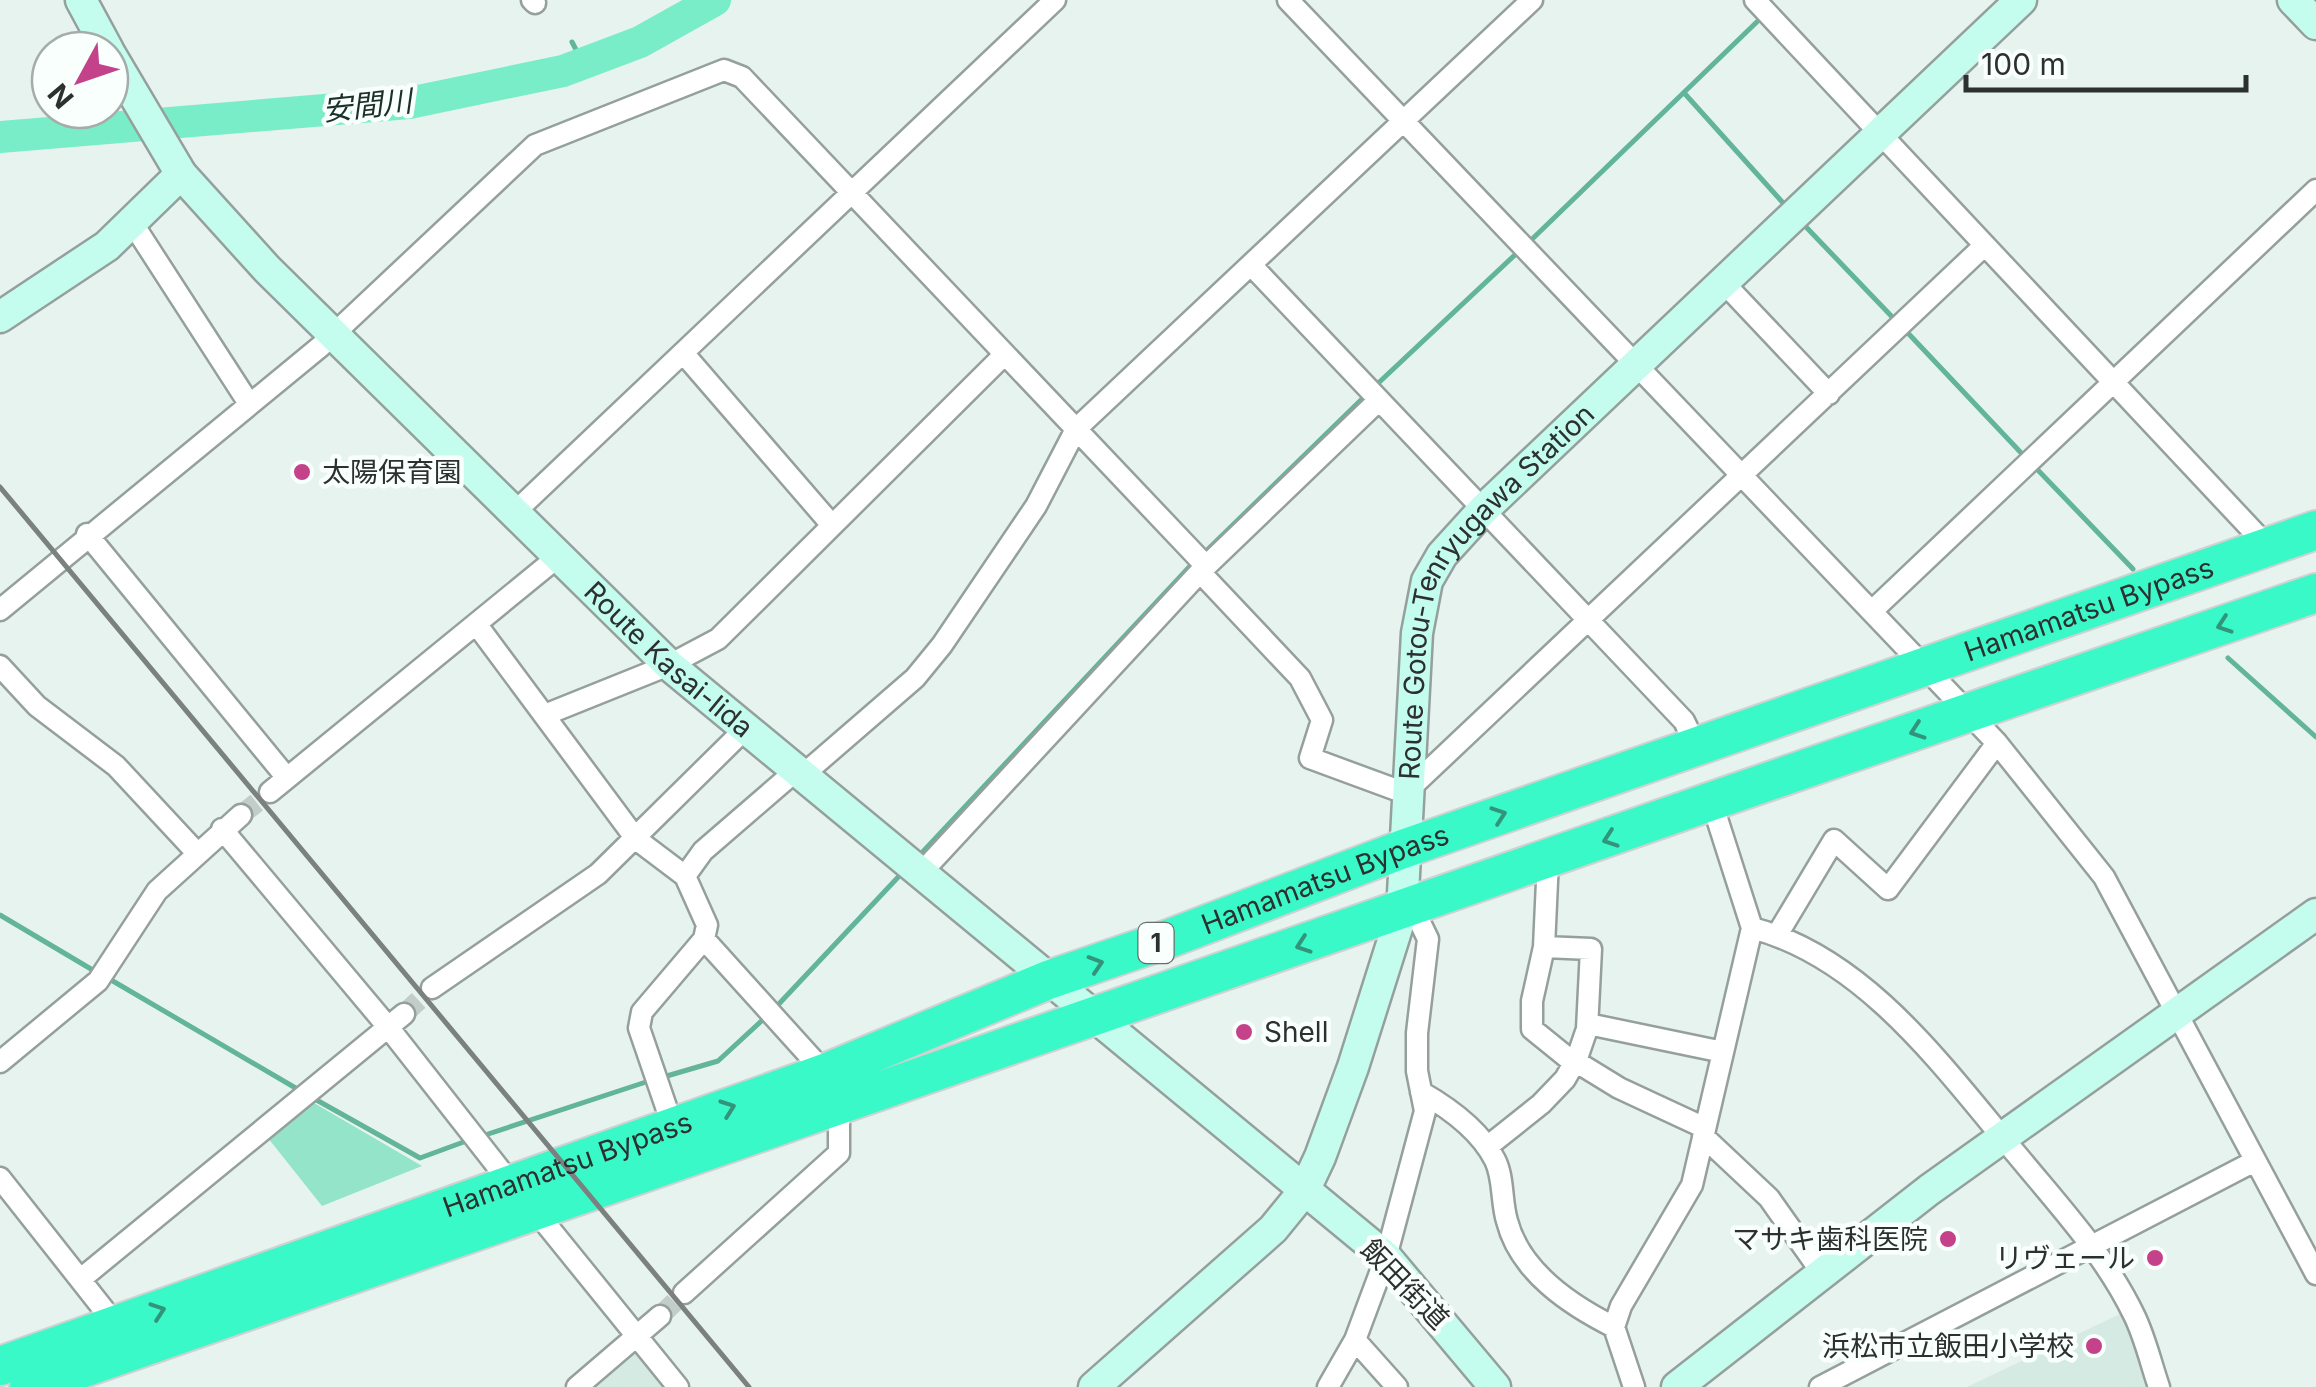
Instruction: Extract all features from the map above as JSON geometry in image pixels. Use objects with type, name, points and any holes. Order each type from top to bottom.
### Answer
[{"type":"highway","name":"Hamamatsu Bypass","points":[[0,1366],[116,1325],[522,1196],[832,1087],[1048,980],[1168,940],[1403,848],[2316,530]]},
{"type":"highway","name":"Hamamatsu Bypass","points":[[29,1387],[522,1196],[673,1127],[1094,1016],[2316,593]]},
{"type":"main road","name":"Route Kasai-Iida","points":[[82,0],[98,30]]},
{"type":"main road","name":"Route Gotou-Tenryugawa Station","points":[[1094,1387],[1273,1229],[1304,1191],[1354,1068],[1407,910],[1403,848],[1417,633],[1427,581],[1442,555],[1483,510],[2021,0]]},
{"type":"main road","points":[[2293,0],[2316,24]]},
{"type":"main road","name":"Route Kasai-Iida","points":[[130,88],[178,169],[334,334],[669,664],[1304,1191]]},
{"type":"main road","points":[[0,317],[133,224],[178,169]]},
{"type":"main road","points":[[1677,1387],[2002,1138],[2316,914]]},
{"type":"main road","name":"飯田街道","points":[[1304,1191],[1386,1256],[1495,1387]]},
{"type":"street","points":[[516,511],[1055,0]]},
{"type":"street","points":[[1288,0],[1997,743],[2104,877],[2316,1274]]},
{"type":"street","points":[[684,876],[702,852],[916,678],[942,646],[1036,506],[1076,429],[1253,267],[1532,0]]},
{"type":"street","points":[[1755,0],[2268,547]]},
{"type":"street","points":[[0,610],[87,534],[334,334],[536,145],[724,70],[742,77],[1005,354],[1300,678],[1322,720],[1310,758],[1406,793],[1985,245]]},
{"type":"street","points":[[1872,612],[2316,190]]},
{"type":"street","points":[[133,224],[248,402]]},
{"type":"street","points":[[1253,267],[1684,721],[1696,746]]},
{"type":"street","points":[[1723,282],[1829,394]]},
{"type":"street","points":[[684,354],[831,524]]},
{"type":"street","points":[[547,714],[669,664],[718,639],[1005,354]]},
{"type":"street","points":[[914,867],[1203,569],[1379,400]]},
{"type":"street","points":[[87,534],[287,778]]},
{"type":"street","points":[[270,792],[559,556]]},
{"type":"street","points":[[477,625],[547,714],[636,839],[684,876],[707,925],[704,939],[642,1012],[639,1028],[673,1127]]},
{"type":"street","points":[[0,666],[37,706],[116,766],[197,854]]},
{"type":"street","points":[[432,988],[598,874],[745,729]]},
{"type":"street","points":[[1777,935],[1834,840],[1888,889],[1997,743]]},
{"type":"street","points":[[1634,1387],[1614,1327],[1621,1306],[1692,1185],[1752,928],[1712,803]]},
{"type":"street","points":[[0,1062],[102,975],[157,891],[240,815]]},
{"type":"street","points":[[222,829],[396,1020],[522,1196],[678,1387]]},
{"type":"street","points":[[1548,860],[1544,947],[1532,1001],[1532,1030],[1574,1062],[1704,1132],[1769,1198],[1822,1273]]},
{"type":"street","points":[[1328,1387],[1355,1340],[1386,1256],[1425,1110],[1418,1033],[1428,940],[1407,910]]},
{"type":"street","points":[[1752,928],[1777,935],[1840,971],[1901,1020],[2091,1243],[2135,1316],[2158,1387]]},
{"type":"street","points":[[684,1293],[839,1153],[832,1087],[704,939]]},
{"type":"street","points":[[1487,1147],[1540,1104],[1574,1062],[1588,1024],[1591,949],[1544,947]]},
{"type":"street","points":[[82,1278],[396,1020]]},
{"type":"street","points":[[1588,1024],[1723,1052]]},
{"type":"street","points":[[1421,1092],[1444,1106],[1487,1147],[1497,1163],[1507,1223],[1523,1254],[1573,1307],[1614,1327]]},
{"type":"street","points":[[1820,1387],[2255,1161]]},
{"type":"street","points":[[0,1178],[116,1325]]},
{"type":"street","points":[[577,1387],[660,1316]]},
{"type":"street","points":[[1355,1340],[1397,1387]]},
{"type":"shaded area","name":"浜松市立飯田小学校","points":[[2126,1311],[2150,1387],[1967,1387]]},
{"type":"shaded area","points":[[634,1351],[665,1387],[591,1387]]},
{"type":"green space","points":[[314,1103],[422,1166],[322,1206],[268,1138]]},
{"type":"waterway","name":"安間川","points":[[0,137],[409,103],[563,71],[640,42],[715,0]]},
{"type":"waterway","points":[[1526,245],[1763,16]]},
{"type":"waterway","points":[[572,42],[583,63]]},
{"type":"waterway","points":[[1686,95],[1784,204]]},
{"type":"waterway","points":[[1807,228],[1898,323]]},
{"type":"waterway","points":[[1373,388],[1518,252]]},
{"type":"waterway","points":[[1906,331],[2025,457]]},
{"type":"waterway","points":[[1201,556],[1365,396]]},
{"type":"waterway","points":[[2033,465],[2133,569]]},
{"type":"waterway","points":[[917,858],[1193,563]]},
{"type":"waterway","points":[[2228,658],[2316,737]]},
{"type":"waterway","points":[[776,1007],[902,873]]},
{"type":"waterway","points":[[0,915],[96,972]]},
{"type":"waterway","points":[[106,977],[299,1090]]},
{"type":"waterway","points":[[660,1078],[718,1061],[768,1015]]},
{"type":"waterway","points":[[479,1137],[649,1081]]},
{"type":"waterway","points":[[313,1098],[420,1158],[469,1140]]},
{"type":"tunnel","points":[[241,815],[270,792]]},
{"type":"tunnel","points":[[404,1014],[432,988]]},
{"type":"tunnel","points":[[660,1316],[684,1293]]},
{"type":"railway","points":[[0,487],[749,1387]]},
{"type":"place","name":"太陽保育園","points":[[302,472]]},
{"type":"place","name":"Shell","points":[[1244,1032]]},
{"type":"place","name":"マサキ歯科医院","points":[[1948,1239]]},
{"type":"place","name":"リヴェール","points":[[2155,1258]]},
{"type":"place","name":"浜松市立飯田小学校","points":[[2094,1346]]}]
